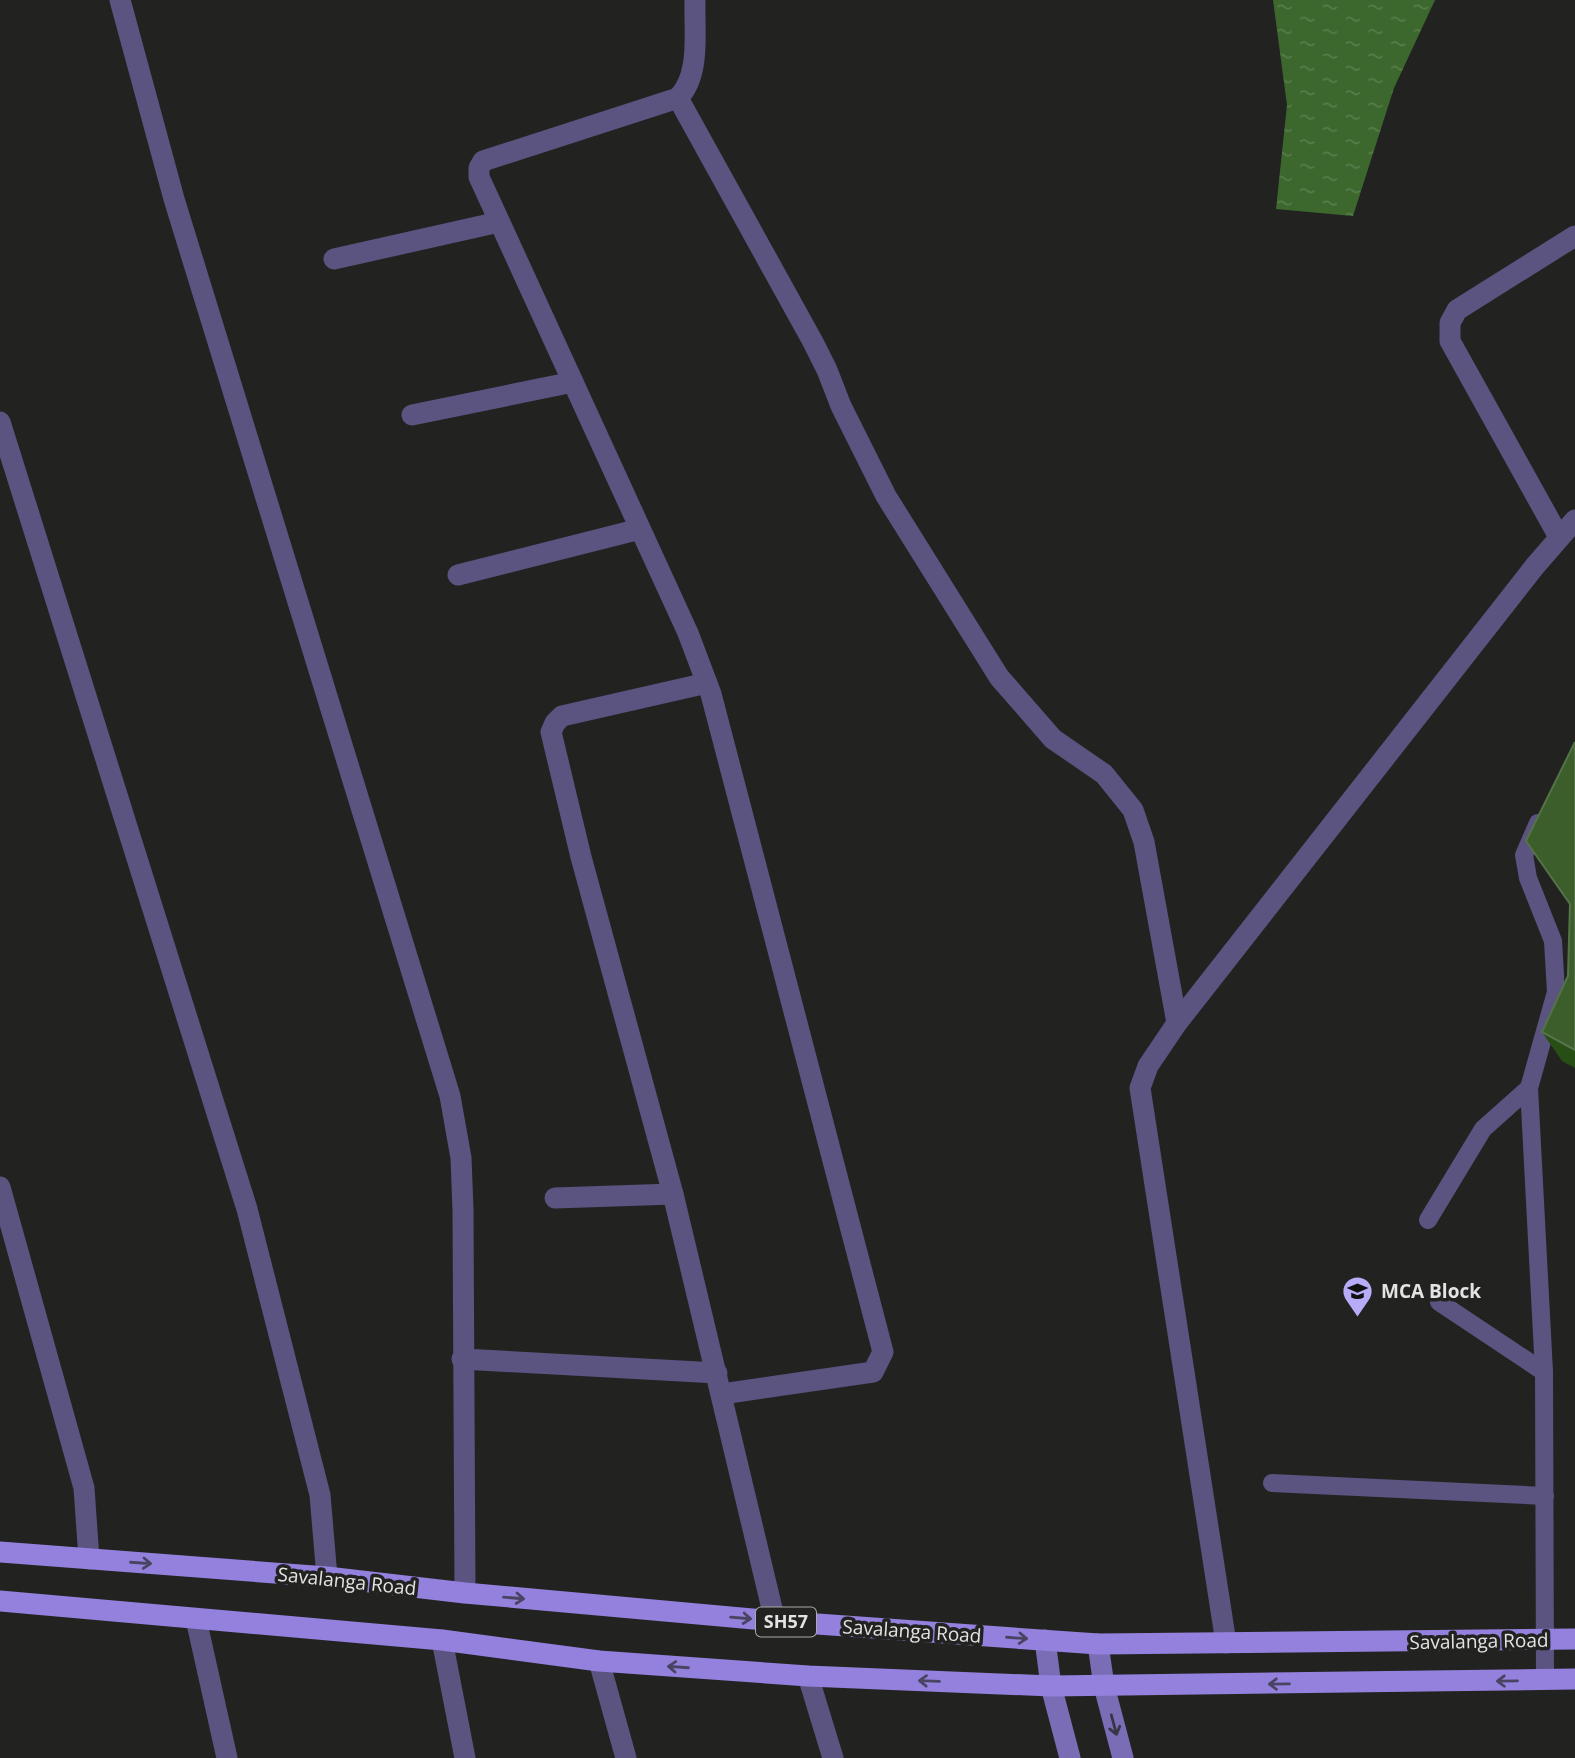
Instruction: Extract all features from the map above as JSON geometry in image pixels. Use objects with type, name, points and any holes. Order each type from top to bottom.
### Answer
[{"type":"main road","name":"Savalanga Road","points":[[0,1552],[327,1577],[465,1593],[775,1621],[1098,1644],[1575,1639]]},
{"type":"main road","name":"Savalanga Road","points":[[0,1601],[442,1640],[599,1661],[808,1676],[1051,1686],[1575,1679]]},
{"type":"street","points":[[120,0],[174,199],[450,1096],[461,1158],[465,1593]]},
{"type":"street","points":[[462,1359],[720,1384],[873,1372],[883,1352],[707,683],[688,633],[479,177],[479,168],[484,161],[678,99],[687,89],[692,77],[695,0]]},
{"type":"street","points":[[678,99],[813,342],[841,406],[887,496],[999,677],[1054,739],[1104,774],[1133,810],[1144,842],[1177,1023]]},
{"type":"street","points":[[334,259],[499,222]]},
{"type":"street","points":[[1559,537],[1450,341],[1450,323],[1457,310],[1575,236]]},
{"type":"street","points":[[412,415],[573,382]]},
{"type":"street","points":[[0,422],[247,1209],[320,1494],[327,1577]]},
{"type":"street","points":[[1226,1643],[1140,1088],[1148,1066],[1177,1023],[1575,520]]},
{"type":"street","points":[[458,575],[640,529]]},
{"type":"street","points":[[707,683],[562,716],[551,733],[581,857],[673,1194],[775,1621]]},
{"type":"street","points":[[0,1187],[84,1488],[89,1559]]},
{"type":"street","points":[[555,1198],[673,1194]]},
{"type":"street","points":[[196,1619],[226,1758]]},
{"type":"street","points":[[442,1640],[465,1758]]},
{"type":"street","points":[[1045,1640],[1051,1686],[1070,1758]]},
{"type":"street","points":[[1098,1644],[1104,1686],[1123,1758]]},
{"type":"street","points":[[599,1661],[626,1758]]},
{"type":"street","points":[[808,1676],[833,1758]]},
{"type":"lane","points":[[1545,1680],[1545,1372],[1529,1088],[1556,992],[1553,941],[1528,878],[1524,855],[1548,802]]},
{"type":"lane","points":[[1428,1220],[1483,1129],[1529,1088]]},
{"type":"lane","points":[[1439,1302],[1545,1372]]},
{"type":"lane","points":[[1272,1483],[1545,1496]]},
{"type":"water","points":[[1273,0],[1435,0],[1394,88],[1353,216],[1276,209],[1287,105]]},
{"type":"building","points":[[1575,742],[1575,1050],[1542,1032],[1568,976],[1570,904],[1526,841]]},
{"type":"place","name":"MCA Block","points":[[1358,1318]]}]
